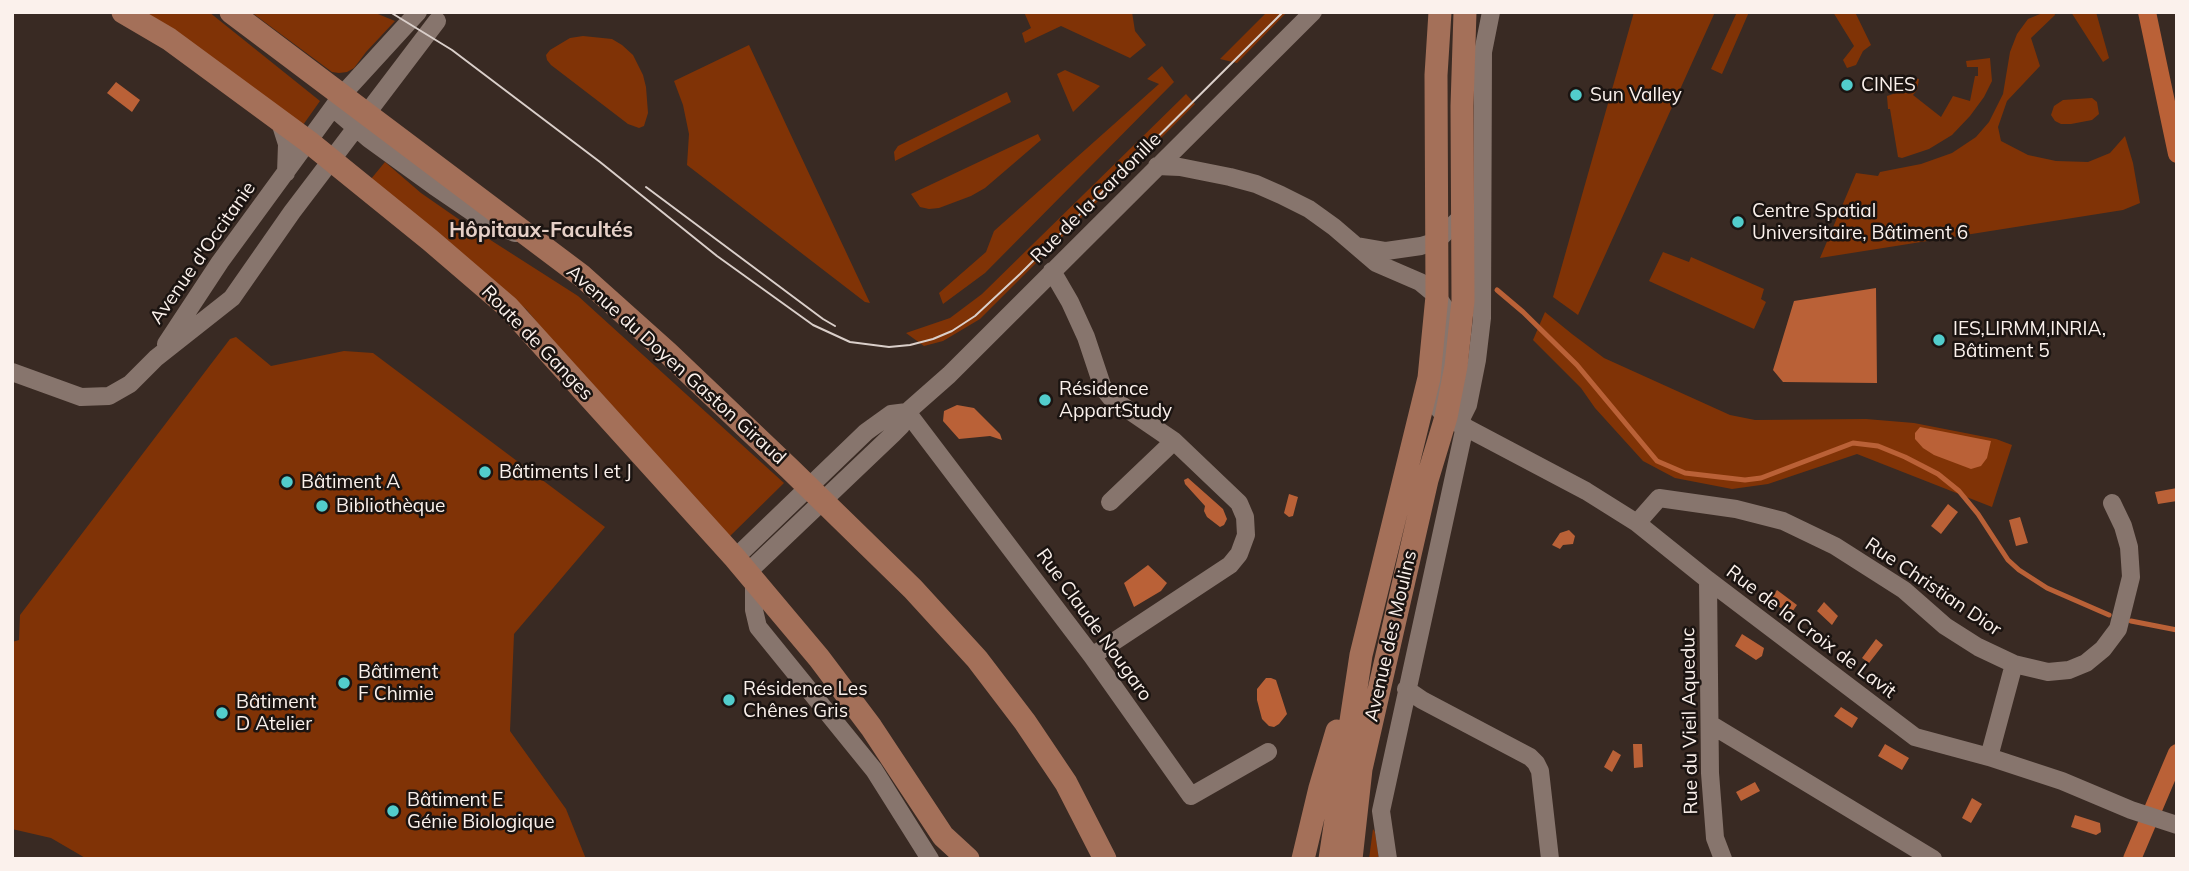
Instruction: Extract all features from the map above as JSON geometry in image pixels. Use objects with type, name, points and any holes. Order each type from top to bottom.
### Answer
[{"type":"main road","name":"Route de Ganges","points":[[123,12],[169,39],[279,119],[508,307],[745,571],[819,658],[871,727],[943,836],[968,859]]},
{"type":"main road","name":"Avenue du Doyen Gaston Giraud","points":[[231,12],[361,121],[541,244],[582,276],[914,589],[977,659],[1025,722],[1066,783],[1105,859]]},
{"type":"main road","name":"Avenue des Moulins","points":[[1303,859],[1320,788],[1362,655],[1429,378],[1437,296],[1436,75],[1440,12]]},
{"type":"main road","name":"Avenue des Moulins","points":[[1351,859],[1361,769],[1427,480],[1456,422],[1456,366],[1463,301],[1465,23]]},
{"type":"main road","name":"Avenue des Moulins","points":[[1330,859],[1362,655]]},
{"type":"main road","points":[[1285,859],[1307,823],[1320,788]]},
{"type":"street","name":"Avenue d'Occitanie","points":[[156,358],[220,262],[338,102],[418,12]]},
{"type":"street","points":[[1295,30],[1300,12]]},
{"type":"street","name":"Rue de la Cardonille","points":[[745,571],[816,495],[866,432],[891,414],[907,412],[948,375],[1313,12]]},
{"type":"street","name":"Avenue des Moulins","points":[[1456,12],[1455,23],[1465,23]]},
{"type":"street","name":"Avenue des Moulins","points":[[1437,296],[1449,314],[1438,408],[1456,422],[1468,405],[1482,318],[1483,52],[1491,12]]},
{"type":"street","name":"Avenue d'Occitanie","points":[[12,372],[81,397],[108,396],[130,384],[156,358],[232,298],[300,202],[437,21]]},
{"type":"street","points":[[279,119],[287,144],[286,173]]},
{"type":"street","points":[[1157,166],[1180,167],[1256,184],[1309,209],[1376,263],[1420,282],[1437,296]]},
{"type":"street","name":"Avenue d'Occitanie","points":[[300,202],[332,181],[360,184]]},
{"type":"street","points":[[1357,246],[1386,251],[1414,248],[1437,241],[1463,215]]},
{"type":"street","points":[[1052,271],[1086,337],[1103,388],[1111,398],[1174,441],[1239,503],[1245,517],[1246,535],[1239,554],[1230,565],[1093,656]]},
{"type":"street","name":"Rue Claude Nougaro","points":[[907,412],[1093,656],[1191,796],[1268,752]]},
{"type":"street","points":[[1388,859],[1381,811],[1456,422],[1429,427],[1413,441]]},
{"type":"street","name":"Rue de la Croix de Lavit","points":[[1456,422],[1586,491],[1637,523],[1915,737],[2062,781],[2131,810],[2177,825]]},
{"type":"street","points":[[1110,502],[1174,441]]},
{"type":"street","name":"Rue Christian Dior","points":[[1637,523],[1659,498],[1736,509],[1783,521],[1835,546],[1904,590],[1945,626],[1978,646],[2014,664],[2048,672],[2069,670],[2087,663],[2104,649],[2118,629],[2132,577],[2129,547],[2112,503]]},
{"type":"street","points":[[745,571],[758,627],[853,741],[930,859]]},
{"type":"street","name":"Rue du Vieil Aqueduc","points":[[1708,580],[1710,773],[1715,838],[1723,859]]},
{"type":"street","points":[[1989,757],[2014,664]]},
{"type":"street","points":[[1406,689],[1530,757],[1536,763],[1541,771],[1550,859]]},
{"type":"street","points":[[1710,724],[1933,859]]},
{"type":"street","points":[[853,741],[871,727]]},
{"type":"shaded area","points":[[141,12],[209,12],[320,101],[303,125]]},
{"type":"shaded area","points":[[251,12],[373,12],[395,21],[354,68],[339,73],[332,72]]},
{"type":"shaded area","points":[[1024,12],[1132,12],[1135,31],[1146,45],[1130,58],[1061,26],[1025,43],[1022,33],[1031,28]]},
{"type":"shaded area","points":[[1267,12],[1287,12],[1237,63],[1220,59]]},
{"type":"shaded area","points":[[1634,12],[1715,12],[1578,315],[1553,297]]},
{"type":"shaded area","points":[[1737,12],[1749,12],[1722,74],[1711,69]]},
{"type":"shaded area","points":[[1833,12],[1855,12],[1871,45],[1863,51],[1856,65],[1847,68],[1843,60],[1854,46]]},
{"type":"shaded area","points":[[2045,12],[2054,12],[2055,15],[2031,38],[2040,66],[2007,101],[1998,127],[2001,141],[2028,155],[2056,161],[2088,162],[2110,153],[2125,136],[2140,203],[2123,210],[1820,258],[1856,173],[1878,176],[1880,172],[1921,164],[1952,153],[1976,137],[1989,122],[2003,94],[2010,52],[2017,34],[2028,19]]},
{"type":"shaded area","points":[[2071,12],[2096,12],[2109,58],[2103,62]]},
{"type":"shaded area","points":[[583,36],[612,39],[633,55],[646,87],[648,113],[644,126],[639,128],[628,124],[547,60],[546,55],[550,50],[570,38]]},
{"type":"shaded area","points":[[749,45],[870,303],[865,302],[687,165],[689,134],[683,105],[674,81]]},
{"type":"shaded area","points":[[1990,58],[1992,81],[1970,116],[1952,135],[1929,149],[1898,157],[1887,96],[1899,92],[1909,77],[1919,79],[1913,95],[1941,117],[1953,96],[1970,101],[1978,67],[1967,67],[1966,61]]},
{"type":"shaded area","points":[[1162,66],[1174,82],[985,273],[943,304],[939,293],[986,252],[994,231],[1159,84],[1147,79]]},
{"type":"shaded area","points":[[1065,70],[1100,86],[1073,112],[1057,74]]},
{"type":"shaded area","points":[[116,82],[140,100],[132,112],[107,93]]},
{"type":"shaded area","points":[[1007,92],[1011,102],[895,161],[894,152],[898,146]]},
{"type":"shaded area","points":[[1186,94],[1195,104],[980,319],[943,341],[924,346],[906,333],[950,318],[982,294]]},
{"type":"shaded area","points":[[2092,98],[2097,102],[2099,114],[2092,120],[2061,124],[2051,115],[2054,106],[2063,100]]},
{"type":"shaded area","points":[[1038,134],[1041,140],[985,188],[971,196],[929,209],[920,207],[911,194]]},
{"type":"shaded area","points":[[385,162],[421,193],[467,225],[578,296],[784,483],[727,539],[526,309],[366,185]]},
{"type":"shaded area","points":[[1663,252],[1689,262],[1691,257],[1764,289],[1761,299],[1766,302],[1754,329],[1649,281]]},
{"type":"shaded area","points":[[1876,288],[1877,383],[1783,382],[1773,370],[1794,301]]},
{"type":"shaded area","points":[[1545,312],[1604,358],[1730,415],[1755,420],[1866,419],[1914,423],[1996,439],[2012,445],[1992,507],[1857,454],[1768,484],[1732,489],[1675,478],[1643,461],[1595,408],[1581,388],[1533,340]]},
{"type":"shaded area","points":[[236,337],[271,366],[344,351],[373,353],[605,527],[514,634],[510,731],[566,809],[586,859],[87,859],[51,838],[12,829],[12,642],[19,640],[20,615],[230,339]]},
{"type":"shaded area","points":[[957,405],[974,408],[1000,434],[1002,440],[990,436],[959,439],[943,421],[944,411]]},
{"type":"shaded area","points":[[1920,427],[1991,441],[1987,458],[1981,466],[1971,469],[1934,455],[1915,439],[1915,433]]},
{"type":"shaded area","points":[[1188,478],[1223,509],[1227,519],[1224,525],[1220,527],[1207,517],[1205,506],[1185,484],[1184,480]]},
{"type":"shaded area","points":[[2177,488],[2177,501],[2158,504],[2155,492]]},
{"type":"shaded area","points":[[1289,494],[1298,497],[1293,516],[1289,517],[1284,513]]},
{"type":"shaded area","points":[[1948,504],[1958,512],[1941,534],[1931,526]]},
{"type":"shaded area","points":[[2020,517],[2028,543],[2016,546],[2009,520]]},
{"type":"shaded area","points":[[1569,530],[1575,536],[1573,544],[1563,545],[1560,549],[1552,545],[1560,533]]},
{"type":"shaded area","points":[[1148,565],[1167,583],[1161,591],[1134,607],[1124,583]]},
{"type":"shaded area","points":[[1777,590],[1797,605],[1790,615],[1770,600]]},
{"type":"shaded area","points":[[1824,602],[1838,616],[1832,625],[1817,611]]},
{"type":"shaded area","points":[[1742,634],[1764,648],[1762,656],[1756,660],[1735,646]]},
{"type":"shaded area","points":[[1876,639],[1883,645],[1869,663],[1862,658]]},
{"type":"shaded area","points":[[1266,678],[1276,680],[1287,714],[1274,727],[1262,719],[1257,700],[1257,689]]},
{"type":"shaded area","points":[[1841,707],[1858,718],[1852,728],[1834,716]]},
{"type":"shaded area","points":[[1633,744],[1642,744],[1643,767],[1634,768]]},
{"type":"shaded area","points":[[1885,744],[1909,758],[1902,770],[1878,756]]},
{"type":"shaded area","points":[[1613,750],[1621,755],[1612,772],[1604,767]]},
{"type":"shaded area","points":[[1755,782],[1760,791],[1741,801],[1736,792]]},
{"type":"shaded area","points":[[1972,798],[1982,804],[1971,823],[1962,818]]},
{"type":"shaded area","points":[[2075,815],[2100,823],[2101,832],[2096,835],[2071,827]]},
{"type":"shaded area","points":[[1373,829],[1375,832],[1379,859],[1369,859]]},
{"type":"waterway","points":[[2147,12],[2177,154]]},
{"type":"waterway","points":[[1497,290],[1577,365],[1657,461],[1685,473],[1745,480],[1761,478],[1853,443],[1878,446],[1938,474],[1959,491],[1978,514],[2008,560],[2019,570],[2047,588],[2109,615]]},
{"type":"waterway","points":[[2131,621],[2177,630]]},
{"type":"waterway","points":[[2132,859],[2177,753]]},
{"type":"tram line","points":[[390,12],[452,50],[600,162],[717,256],[813,325],[850,342],[889,347],[933,339],[952,331],[975,316],[1283,12]]},
{"type":"tram line","points":[[646,187],[835,326]]},
{"type":"place","name":"CINES","points":[[1847,85]]},
{"type":"place","name":"Sun Valley","points":[[1576,95]]},
{"type":"place","name":"Centre Spatial Universitaire, Bâtiment 6","points":[[1738,222]]},
{"type":"place","name":"IES,LIRMM,INRIA, Bâtiment 5","points":[[1939,340]]},
{"type":"place","name":"Résidence AppartStudy","points":[[1045,400]]},
{"type":"place","name":"Bâtiments I et J","points":[[485,472]]},
{"type":"place","name":"Bâtiment A","points":[[287,482]]},
{"type":"place","name":"Bibliothèque","points":[[322,506]]},
{"type":"place","name":"Bâtiment F Chimie","points":[[344,683]]},
{"type":"place","name":"Résidence Les Chênes Gris","points":[[729,700]]},
{"type":"place","name":"Bâtiment D Atelier","points":[[222,713]]},
{"type":"place","name":"Bâtiment E Génie Biologique","points":[[393,811]]},
{"type":"district","name":"Hôpitaux-Facultés","points":[[541,231]]}]
